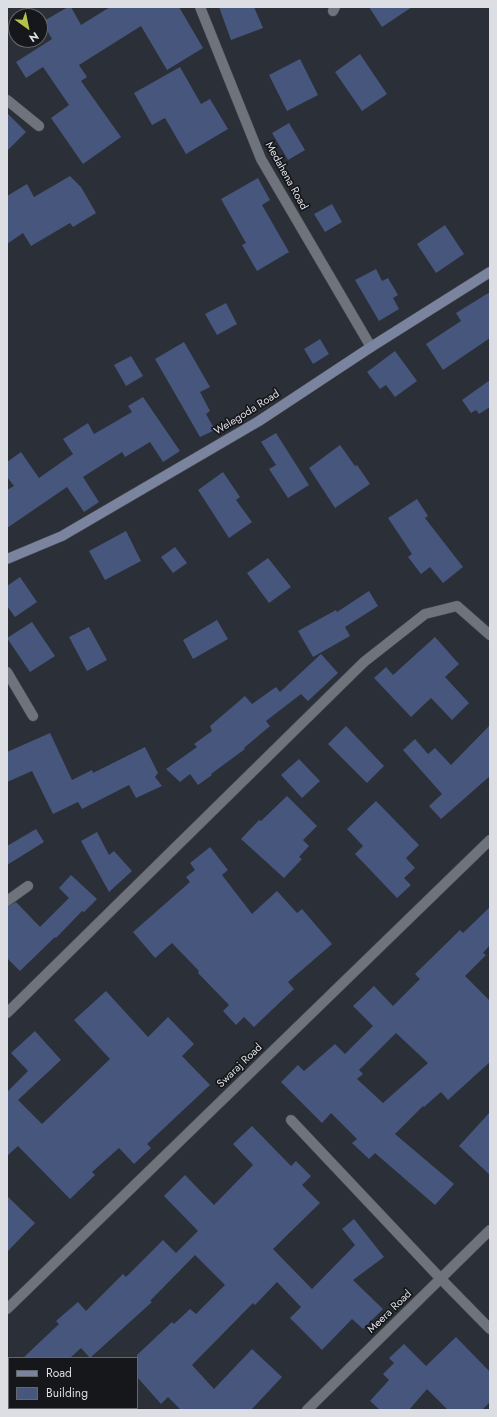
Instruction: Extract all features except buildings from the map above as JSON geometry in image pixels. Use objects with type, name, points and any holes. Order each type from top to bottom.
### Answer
[{"type":"street","name":"Medahena Road","points":[[200,7],[261,159],[371,347]]},
{"type":"street","points":[[7,100],[39,126]]},
{"type":"street","name":"Welegoda Road","points":[[7,559],[62,536],[259,421],[371,347],[490,272]]},
{"type":"street","points":[[7,1013],[364,662],[425,614],[458,606],[490,635]]},
{"type":"street","points":[[7,672],[33,716]]},
{"type":"street","name":"Swaraj Road","points":[[7,1309],[490,840]]},
{"type":"street","points":[[7,901],[28,886]]},
{"type":"street","points":[[291,1120],[490,1329]]},
{"type":"street","name":"Meera Road","points":[[308,1410],[490,1230]]}]
